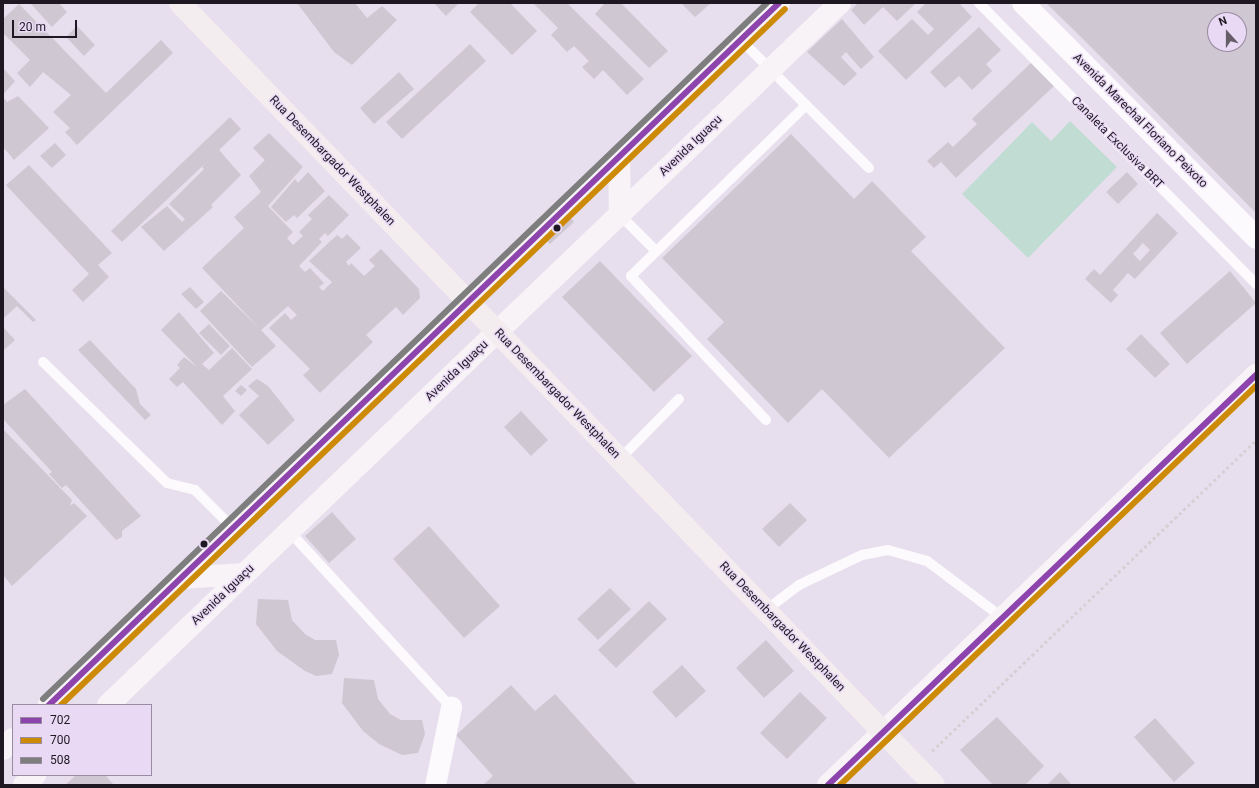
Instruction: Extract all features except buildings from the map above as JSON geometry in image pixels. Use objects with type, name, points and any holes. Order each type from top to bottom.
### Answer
[{"type":"main road","name":"Rua Desembargador Westphalen","points":[[180,3],[934,785]]},
{"type":"main road","points":[[50,704],[779,3]]},
{"type":"main road","name":"Avenida Iguaçu","points":[[109,704],[840,3]]},
{"type":"main road","points":[[619,157],[620,214]]},
{"type":"main road","points":[[828,785],[1256,375]]},
{"type":"main road","points":[[182,578],[244,574]]},
{"type":"main road","points":[[3,749],[12,741]]},
{"type":"main road","points":[[24,785],[34,776]]},
{"type":"street","name":"Avenida Marechal Floriano Peixoto","points":[[1024,3],[1256,238]]},
{"type":"street","points":[[436,785],[451,707]]},
{"type":"lane","name":"Canaleta Exclusiva BRT","points":[[979,3],[1256,284]]},
{"type":"lane","points":[[741,40],[869,168]]},
{"type":"lane","points":[[766,420],[632,281],[635,270],[806,105]]},
{"type":"lane","points":[[620,214],[655,250]]},
{"type":"lane","points":[[43,362],[167,483],[195,490],[233,528]]},
{"type":"lane","points":[[620,459],[679,399]]},
{"type":"lane","points":[[289,531],[451,707]]},
{"type":"lane","points":[[766,610],[799,586],[862,555],[888,550],[927,561],[1003,618]]},
{"type":"path","points":[[935,749],[1256,440]]},
{"type":"green space","points":[[1070,121],[1117,167],[1028,258],[962,194],[1032,122],[1051,141]]},
{"type":"transit line","name":"508","points":[[43,699],[767,3]]},
{"type":"transit line","name":"702","points":[[50,704],[779,3]]},
{"type":"transit line","name":"700","points":[[62,704],[785,9]]},
{"type":"transit line","name":"702","points":[[828,785],[1256,375]]},
{"type":"transit line","name":"700","points":[[840,785],[1256,386]]}]
